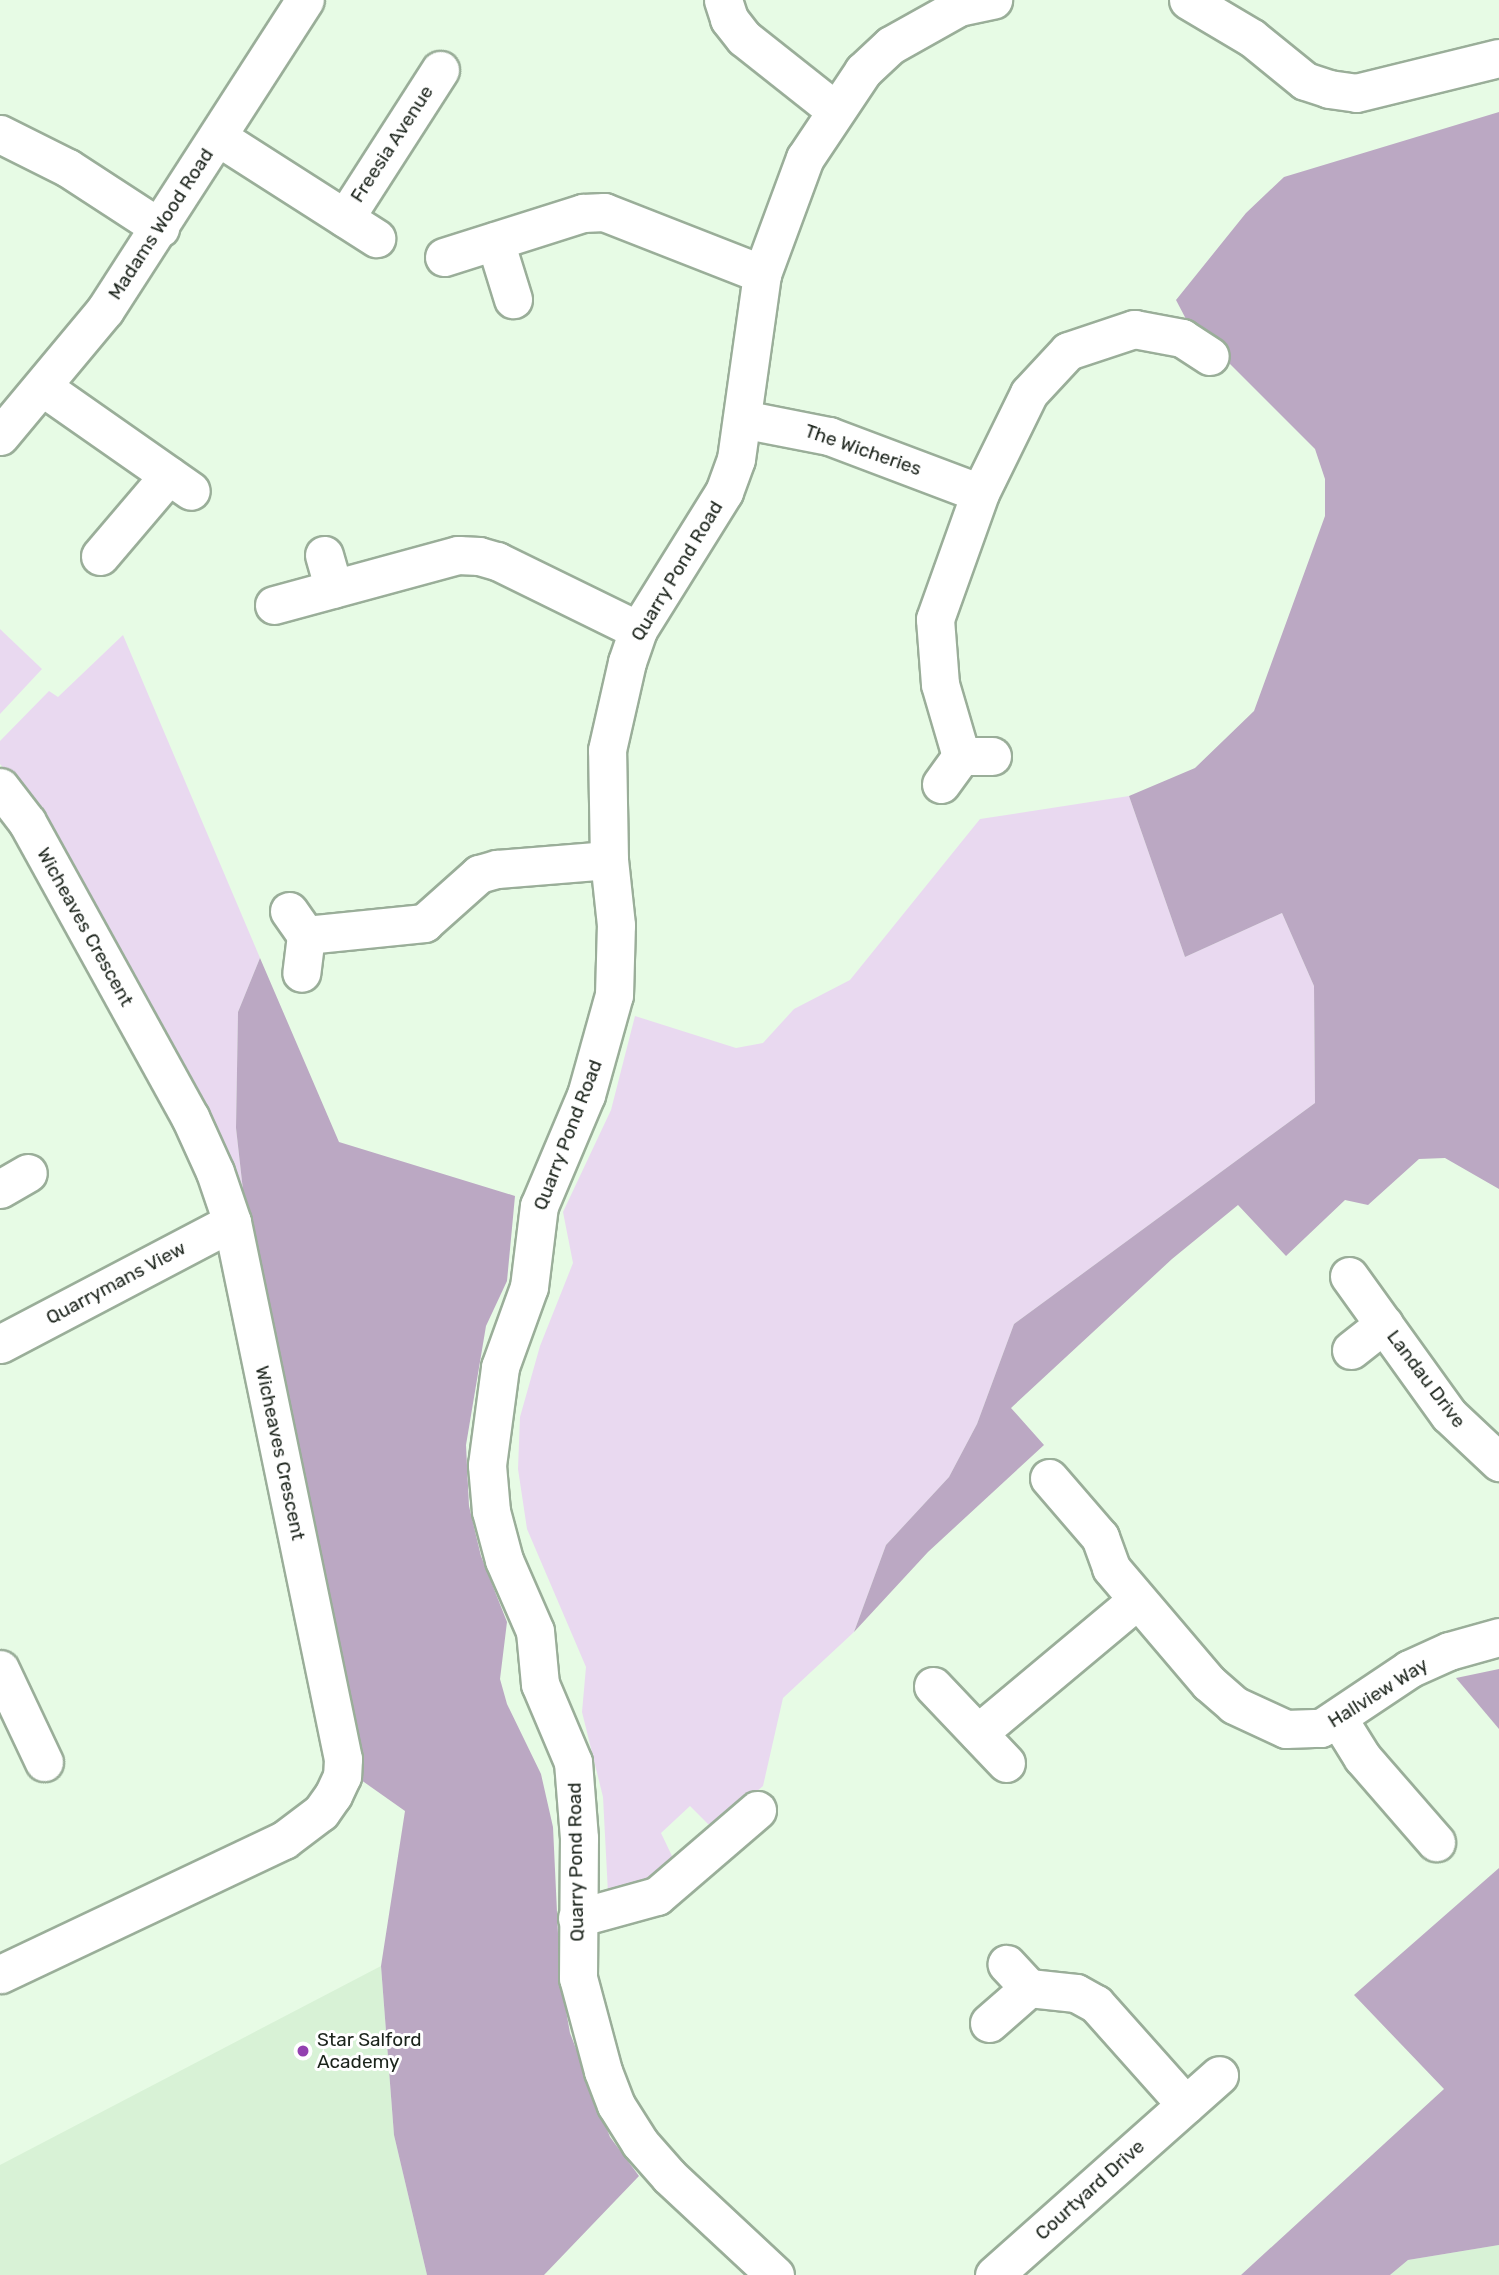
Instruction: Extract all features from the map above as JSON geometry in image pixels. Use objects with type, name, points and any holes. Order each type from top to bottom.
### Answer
[{"type":"street","name":"Madams Wood Road","points":[[0,436],[44,388],[160,228],[305,0]]},
{"type":"street","points":[[1188,0],[1252,38],[1305,81],[1329,89],[1356,93],[1499,58]]},
{"type":"street","name":"Quarry Pond Road","points":[[775,2275],[668,2176],[615,2105],[588,2025],[578,1978],[579,1838],[573,1762],[540,1684],[535,1631],[504,1560],[491,1511],[486,1465],[500,1367],[529,1287],[539,1206],[586,1095],[614,995],[616,925],[608,860],[607,750],[638,630],[724,492],[742,419],[762,274],[805,158],[863,71],[891,45],[970,2]]},
{"type":"street","points":[[718,18],[835,110]]},
{"type":"street","name":"Freesia Avenue","points":[[345,218],[440,70]]},
{"type":"street","points":[[0,134],[68,168],[160,228]]},
{"type":"street","name":"Freesia Avenue","points":[[218,137],[376,238]]},
{"type":"street","points":[[444,257],[583,213],[604,212],[762,274]]},
{"type":"street","points":[[495,241],[513,299]]},
{"type":"street","points":[[965,765],[940,684],[935,619],[980,493],[1029,393],[1068,351],[1134,329],[1182,338],[1210,356]]},
{"type":"street","points":[[44,388],[180,483],[100,556]]},
{"type":"street","name":"The Wicheries","points":[[742,419],[840,439],[980,493]]},
{"type":"street","points":[[274,605],[329,572],[458,555],[479,556],[497,561],[638,630]]},
{"type":"street","name":"Wicheaves Crescent","points":[[0,787],[27,822],[190,1117],[232,1222],[340,1741],[342,1776],[321,1812],[284,1840],[0,1974]]},
{"type":"street","points":[[301,973],[298,923],[424,923],[472,880],[497,869],[608,860]]},
{"type":"street","name":"Quarrymans View","points":[[0,1344],[232,1222]]},
{"type":"street","name":"Landau Drive","points":[[1349,1276],[1449,1415],[1499,1462]]},
{"type":"street","name":"Landau Drive","points":[[1351,1350],[1384,1324]]},
{"type":"street","name":"Hallview Way","points":[[1049,1478],[1100,1537],[1111,1568],[1137,1600],[1234,1705],[1286,1730],[1321,1728],[1339,1720],[1409,1670],[1449,1651],[1499,1637]]},
{"type":"street","points":[[978,1733],[1137,1600]]},
{"type":"street","points":[[0,1670],[44,1762]]},
{"type":"street","points":[[933,1686],[1006,1763]]},
{"type":"street","points":[[1339,1720],[1362,1757],[1436,1842]]},
{"type":"street","points":[[577,1918],[657,1896],[695,1844],[757,1810]]},
{"type":"street","points":[[989,2023],[1018,1976],[1076,1993],[1096,2004],[1186,2105]]},
{"type":"street","name":"Courtyard Drive","points":[[993,2275],[1219,2075]]},
{"type":"shaded area","points":[[1499,112],[1499,1189],[1445,1158],[1419,1159],[1368,1205],[1345,1200],[1286,1256],[1238,1205],[1172,1259],[1011,1408],[1044,1445],[928,1552],[854,1632],[886,1545],[949,1477],[977,1424],[1014,1324],[1315,1103],[1314,986],[1282,913],[1185,957],[1129,796],[1195,768],[1254,711],[1325,516],[1325,479],[1315,449],[1187,321],[1176,300],[1246,213],[1284,177]]},
{"type":"shaded area","points":[[0,629],[42,669],[0,714]]},
{"type":"shaded area","points":[[123,635],[260,958],[238,1012],[236,1128],[244,1199],[211,1122],[36,804],[0,764],[0,741],[49,691],[58,697]]},
{"type":"shaded area","points":[[1129,796],[1185,957],[1282,913],[1314,986],[1315,1103],[1014,1324],[977,1424],[949,1477],[886,1545],[854,1632],[783,1698],[763,1786],[719,1824],[708,1824],[690,1806],[661,1833],[672,1856],[669,1869],[647,1887],[608,1893],[603,1797],[582,1712],[586,1667],[527,1529],[518,1469],[520,1417],[540,1346],[573,1263],[563,1212],[611,1110],[635,1016],[736,1048],[763,1043],[794,1009],[850,980],[980,819]]},
{"type":"shaded area","points":[[260,958],[339,1142],[515,1196],[507,1281],[486,1326],[466,1445],[469,1506],[481,1556],[507,1622],[500,1679],[507,1704],[541,1774],[553,1827],[560,1976],[570,2033],[610,2137],[639,2176],[544,2275],[427,2275],[394,2135],[381,1966],[405,1811],[354,1775],[244,1199],[236,1128],[238,1012]]},
{"type":"shaded area","points":[[1499,1669],[1499,1729],[1456,1678]]},
{"type":"shaded area","points":[[1499,1868],[1499,2245],[1408,2260],[1390,2275],[1241,2275],[1444,2089],[1354,1995]]},
{"type":"shaded area","name":"Star Salford Academy","points":[[381,1966],[394,2135],[427,2275],[0,2275],[0,2165]]},
{"type":"shaded area","points":[[1499,2245],[1499,2275],[1390,2275],[1408,2260]]},
{"type":"place","name":"Star Salford Academy","points":[[303,2051]]}]
